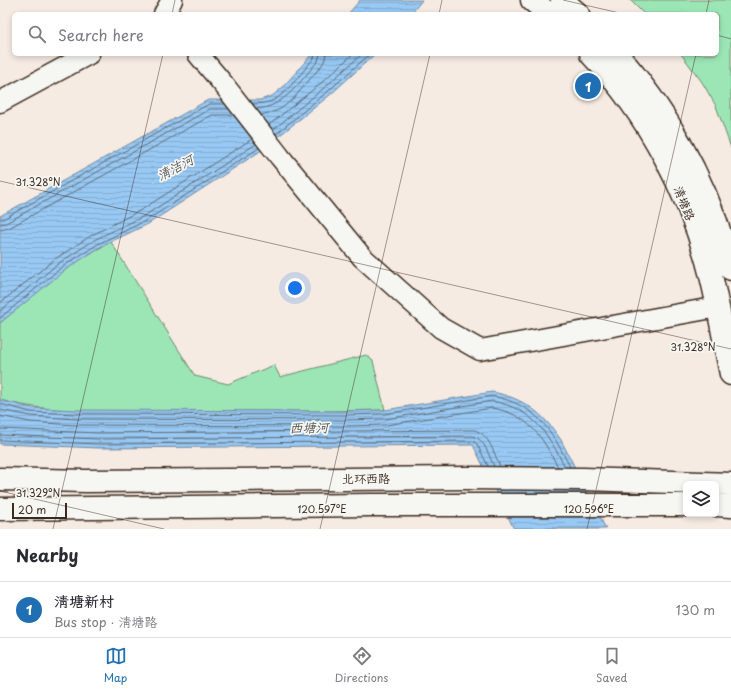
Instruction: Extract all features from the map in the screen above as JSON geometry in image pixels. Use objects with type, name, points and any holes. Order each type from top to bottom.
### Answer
[{"type":"main road","points":[[532,0],[547,12]]},
{"type":"main road","points":[[562,0],[576,12]]},
{"type":"main road","name":"清塘路","points":[[593,56],[632,104],[654,138],[668,164],[687,207],[703,249],[718,307],[731,374]]},
{"type":"main road","name":"清塘路","points":[[618,56],[652,98],[682,145],[702,184],[731,269]]},
{"type":"main road","name":"北环西路","points":[[0,479],[86,481],[469,478],[584,479],[731,484]]},
{"type":"main road","points":[[0,510],[372,505],[683,505]]},
{"type":"main road","points":[[719,505],[731,506]]},
{"type":"street","points":[[160,0],[163,12]]},
{"type":"street","points":[[165,12],[172,0]]},
{"type":"street","points":[[0,102],[86,56]]},
{"type":"street","points":[[200,56],[362,257],[441,328],[480,350],[718,307]]},
{"type":"green space","points":[[630,0],[731,0],[731,148],[716,106],[702,82],[682,56],[719,56],[719,12],[642,12]]},
{"type":"green space","points":[[111,242],[195,376],[228,384],[274,365],[280,377],[366,355],[373,361],[385,410],[98,411],[39,407],[0,400],[0,323],[39,290],[67,269],[81,259]]},
{"type":"water","points":[[360,0],[422,0],[413,12],[350,12]]},
{"type":"water","name":"清洁河","points":[[310,56],[373,56],[330,95],[259,152],[148,224],[100,247],[64,271],[0,323],[0,216],[208,100],[260,100],[272,96],[282,88]]},
{"type":"water","name":"西塘河","points":[[492,392],[514,398],[532,408],[554,430],[561,440],[606,529],[514,529],[473,445],[99,448],[0,444],[0,400],[32,408],[76,410],[345,411],[385,410]]},
{"type":"place","name":"清塘新村","points":[[588,86]]}]
